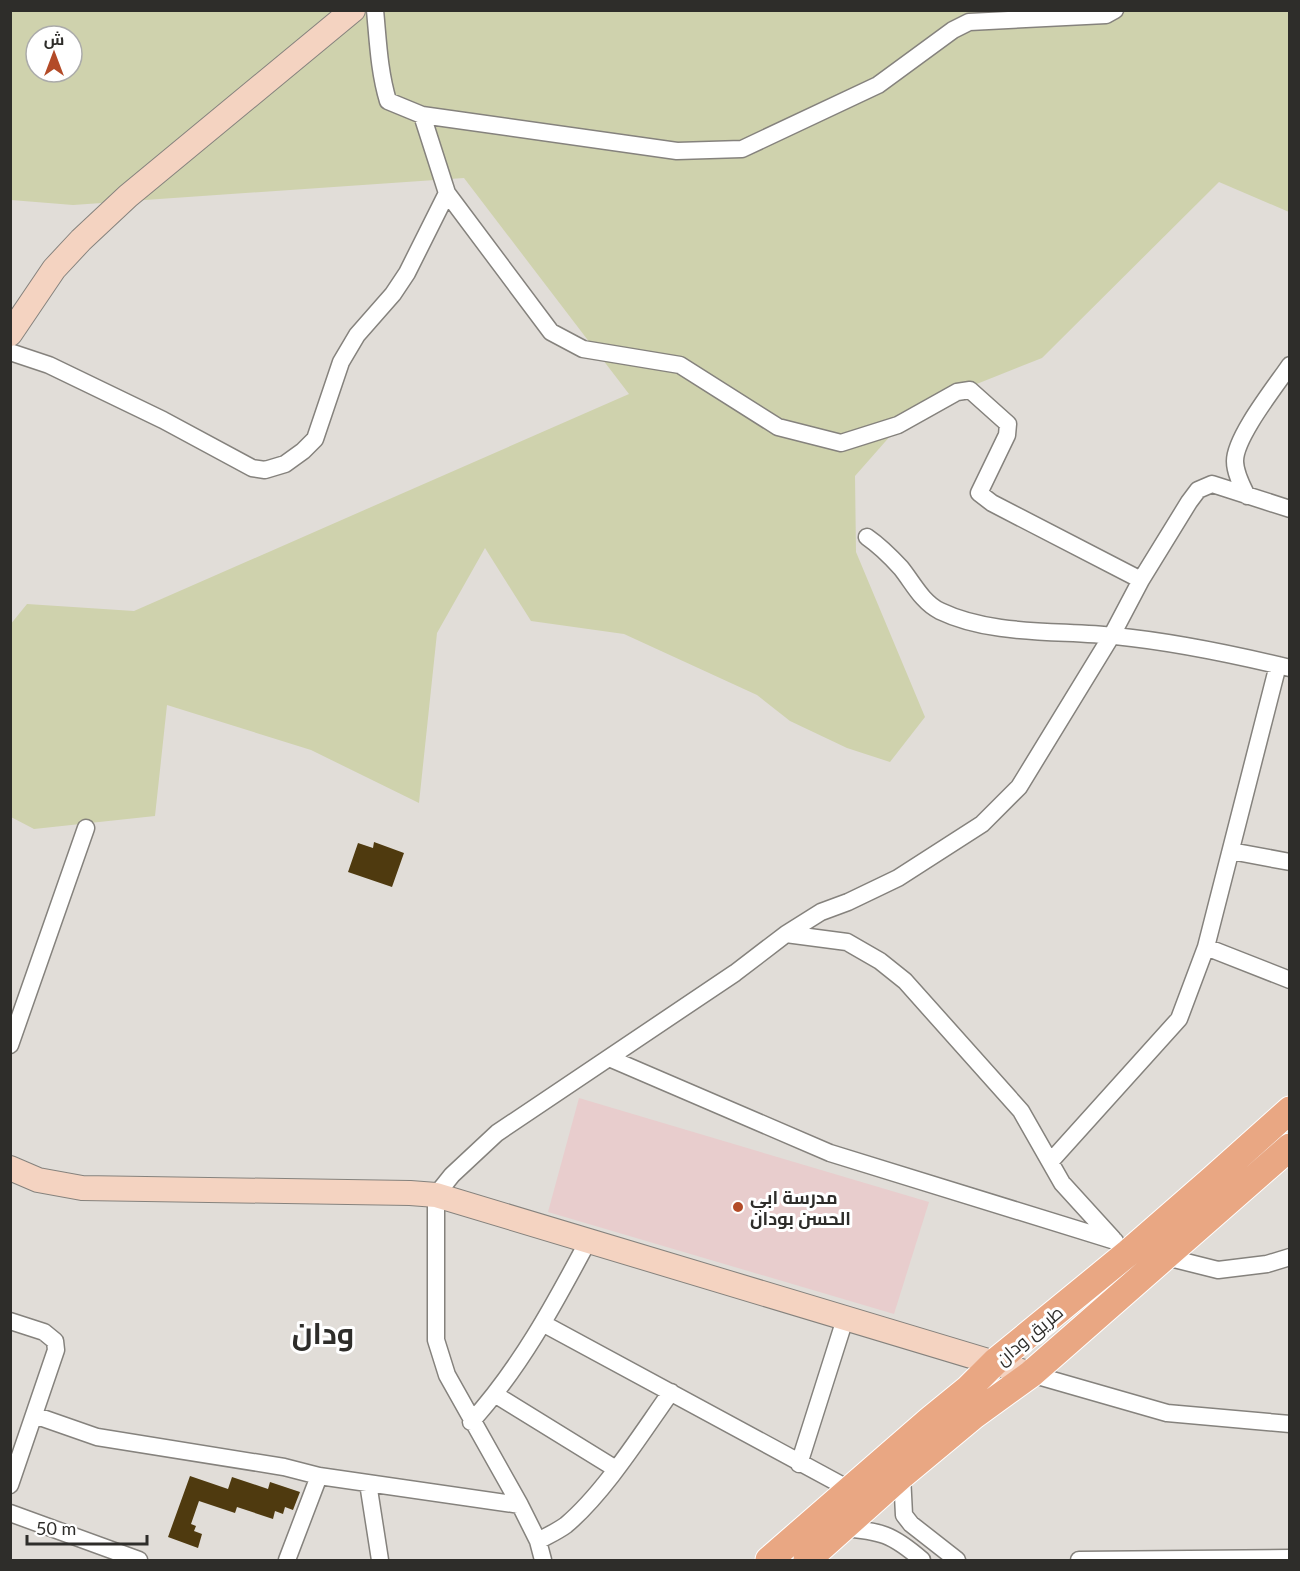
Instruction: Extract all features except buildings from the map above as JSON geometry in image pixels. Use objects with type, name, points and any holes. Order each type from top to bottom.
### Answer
[{"type":"main road","name":"طريق ودان","points":[[769,1560],[968,1389],[1121,1247],[1214,1178],[1290,1110]]},
{"type":"main road","name":"طريق ودان","points":[[807,1560],[902,1475],[973,1416],[1031,1374],[1290,1147]]},
{"type":"street","points":[[10,334],[54,269],[81,240],[128,196],[353,10]]},
{"type":"street","points":[[375,10],[382,82],[388,101],[422,115],[677,151],[742,149],[878,85],[953,30],[969,22],[1106,15],[1116,10]]},
{"type":"street","points":[[422,115],[447,193],[551,332],[583,349],[680,365],[778,427],[841,443],[898,425],[957,392],[970,390],[1008,424],[1007,435],[979,493],[992,503],[1141,580]]},
{"type":"street","points":[[10,352],[49,365],[163,420],[252,468],[265,470],[285,464],[315,439],[340,362],[357,336],[393,294],[407,273],[447,193]]},
{"type":"street","points":[[1247,496],[1236,470],[1235,460],[1238,449],[1245,432],[1290,365]]},
{"type":"street","points":[[543,1560],[538,1541],[520,1505],[471,1422],[447,1375],[436,1340],[436,1195],[452,1175],[497,1133],[735,973],[786,934],[821,912],[898,879],[982,824],[1019,787],[1112,635],[1141,580],[1198,490],[1212,484],[1290,509]]},
{"type":"street","points":[[867,537],[884,549],[902,569],[918,593],[938,610],[949,614],[992,626],[1112,635],[1156,641],[1284,667],[1206,947],[1179,1019],[1051,1161]]},
{"type":"street","points":[[10,1045],[86,828]]},
{"type":"street","points":[[1231,851],[1290,862]]},
{"type":"street","points":[[786,934],[847,942],[880,961],[905,981],[1021,1112],[1062,1183],[1121,1247]]},
{"type":"street","points":[[1206,947],[1290,980]]},
{"type":"street","points":[[609,1058],[830,1153],[1121,1247]]},
{"type":"street","points":[[10,1168],[38,1180],[82,1188],[436,1195],[845,1319],[1167,1413],[1290,1424]]},
{"type":"street","points":[[471,1422],[496,1395],[544,1324],[588,1241]]},
{"type":"street","points":[[1166,1257],[1218,1270],[1267,1264],[1290,1257]]},
{"type":"street","points":[[799,1464],[845,1319]]},
{"type":"street","points":[[10,1321],[44,1332],[55,1341],[56,1350],[10,1485]]},
{"type":"street","points":[[544,1324],[849,1490]]},
{"type":"street","points":[[538,1541],[564,1526],[582,1509],[616,1469],[671,1392]]},
{"type":"street","points":[[496,1395],[616,1469]]},
{"type":"street","points":[[34,1415],[97,1437],[284,1467],[319,1476],[520,1505]]},
{"type":"street","points":[[902,1475],[904,1515],[911,1524],[957,1560]]},
{"type":"street","points":[[287,1560],[319,1476]]},
{"type":"street","points":[[368,1483],[380,1560]]},
{"type":"street","points":[[10,1513],[139,1560]]},
{"type":"street","points":[[842,1528],[874,1530],[904,1545],[922,1560]]},
{"type":"street","points":[[1079,1560],[1290,1558]]},
{"type":"shaded area","name":"مدرسة ابي الحسن بودان","points":[[579,1098],[929,1202],[894,1314],[548,1212]]},
{"type":"green space","points":[[11,11],[1289,11],[1289,212],[1219,182],[1042,358],[914,409],[855,476],[856,552],[925,717],[890,762],[847,748],[790,721],[757,695],[624,634],[531,621],[485,548],[437,633],[419,803],[311,750],[167,705],[155,816],[34,829],[11,817],[10,625],[27,604],[134,611],[629,394],[464,178],[73,205],[11,200]]},
{"type":"place","name":"مدرسة ابي الحسن بودان","points":[[738,1207]]},
{"type":"district","name":"ودان","points":[[323,1332]]}]
